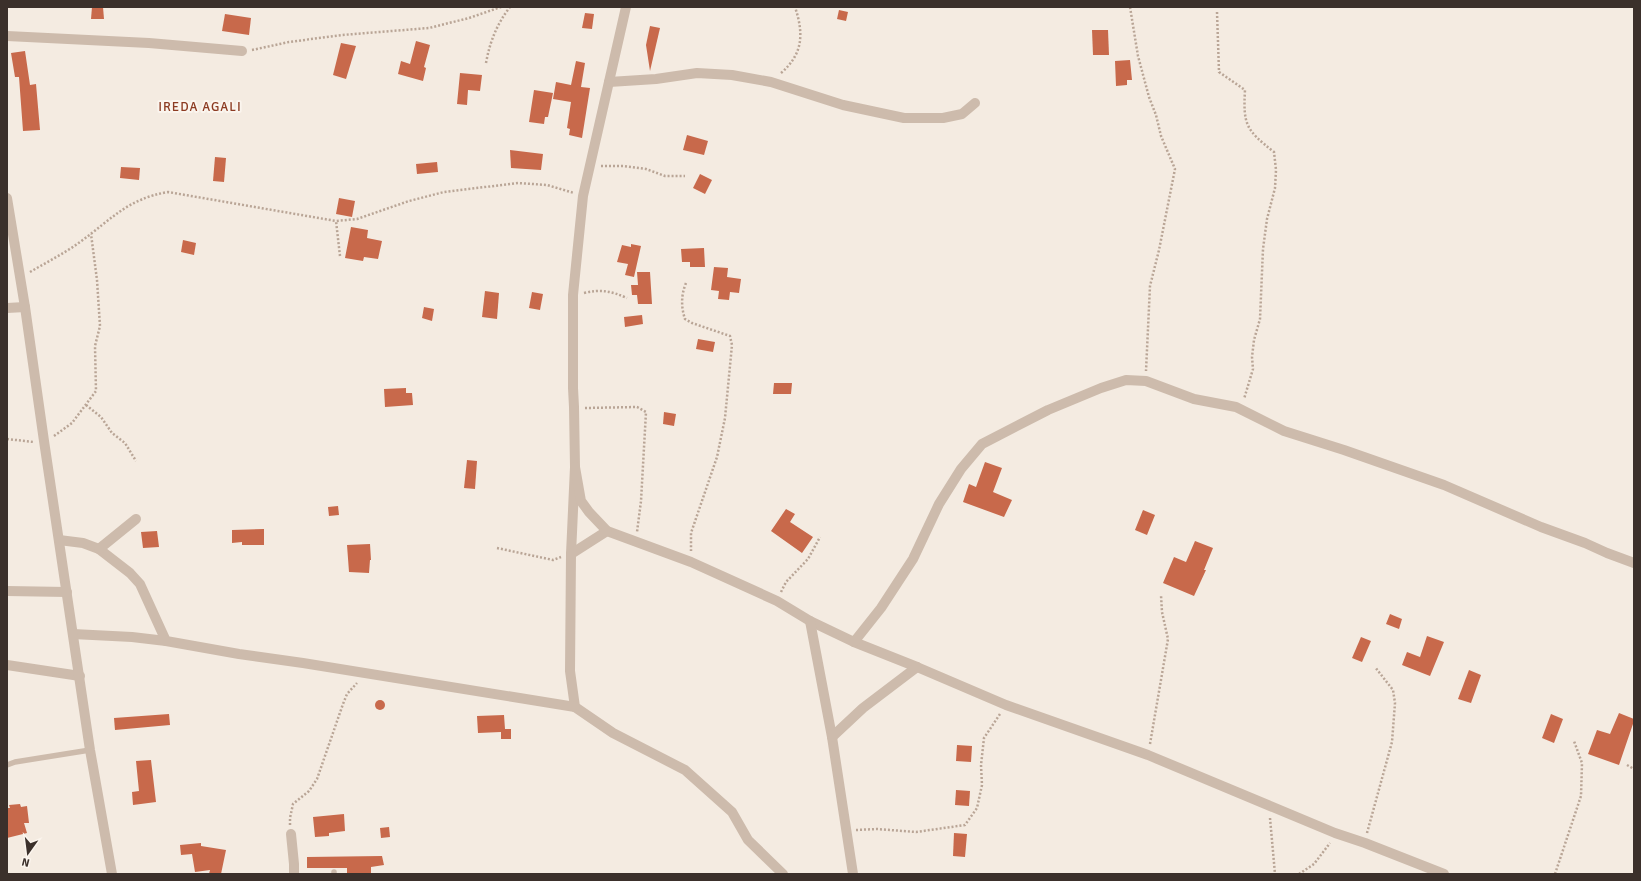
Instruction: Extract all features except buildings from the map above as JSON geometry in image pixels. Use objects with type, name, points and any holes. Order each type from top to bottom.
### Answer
[{"type":"street","points":[[575,707],[570,671],[571,554],[575,467],[573,295],[583,196],[626,7]]},
{"type":"street","points":[[7,36],[149,42],[242,51]]},
{"type":"street","points":[[609,82],[697,73],[732,74],[771,82],[843,105],[904,118],[949,117],[962,114],[976,103]]},
{"type":"street","points":[[7,198],[26,307],[44,441],[74,634],[90,750],[112,874]]},
{"type":"street","points":[[7,308],[26,307]]},
{"type":"street","points":[[854,642],[881,608],[913,559],[939,504],[960,469],[982,444],[1048,410],[1101,388],[1126,380],[1146,381],[1194,399],[1236,407],[1284,431],[1444,485],[1540,527],[1634,563]]},
{"type":"street","points":[[575,467],[581,501],[607,531],[691,562],[777,600],[810,621],[854,642],[1006,705],[1148,755],[1335,833],[1365,843],[1444,874]]},
{"type":"street","points":[[99,549],[136,519]]},
{"type":"street","points":[[571,554],[607,531]]},
{"type":"street","points":[[59,540],[83,543],[99,549],[118,563],[140,584],[166,641]]},
{"type":"street","points":[[7,592],[67,592]]},
{"type":"street","points":[[810,621],[832,737],[852,874]]},
{"type":"street","points":[[74,634],[132,637],[166,641],[238,654],[575,707],[613,733],[685,770],[732,812],[748,840],[783,874]]},
{"type":"street","points":[[7,665],[80,676]]},
{"type":"street","points":[[832,737],[863,708],[917,667]]},
{"type":"street","points":[[291,834],[294,874]]},
{"type":"lane","points":[[7,765],[15,762],[90,750]]},
{"type":"path","points":[[242,51],[288,42],[342,35],[429,28],[469,18],[501,7]]},
{"type":"path","points":[[486,63],[492,38],[498,25],[510,7]]},
{"type":"path","points":[[771,82],[792,64],[799,49],[800,38],[798,16],[795,7]]},
{"type":"path","points":[[1130,7],[1137,49],[1149,97],[1156,114],[1161,136],[1175,169],[1159,250],[1150,286],[1146,381]]},
{"type":"path","points":[[1217,12],[1219,72],[1245,90],[1244,111],[1247,123],[1250,130],[1257,138],[1274,152],[1276,170],[1275,188],[1267,219],[1263,249],[1260,319],[1254,340],[1252,356],[1253,369],[1244,401],[1236,407]]},
{"type":"path","points":[[590,166],[623,166],[646,169],[665,176],[685,176]]},
{"type":"path","points":[[21,277],[66,251],[122,210],[137,201],[151,195],[168,192],[336,222],[357,219],[409,201],[444,192],[518,183],[547,185],[583,196]]},
{"type":"path","points":[[336,222],[340,256]]},
{"type":"path","points":[[7,439],[32,442],[44,441],[55,436],[72,423],[96,391],[95,346],[100,326],[97,280],[91,234]]},
{"type":"path","points":[[686,283],[682,293],[682,310],[685,319],[692,323],[730,336],[732,345],[725,418],[717,457],[691,534],[691,562]]},
{"type":"path","points":[[573,295],[593,291],[612,292],[627,298]]},
{"type":"path","points":[[86,405],[101,417],[112,433],[125,443],[136,461]]},
{"type":"path","points":[[574,407],[637,407],[646,412],[641,501],[636,542]]},
{"type":"path","points":[[777,600],[786,582],[808,559],[820,537]]},
{"type":"path","points":[[497,548],[553,560],[571,554]]},
{"type":"path","points":[[1148,755],[1168,639],[1162,612],[1161,595]]},
{"type":"path","points":[[1365,843],[1392,742],[1395,703],[1393,690],[1376,667]]},
{"type":"path","points":[[291,834],[290,818],[293,804],[309,791],[317,779],[347,694],[358,682],[370,674]]},
{"type":"path","points":[[845,831],[877,829],[916,832],[965,826],[977,808],[982,785],[981,765],[984,738],[1006,705]]},
{"type":"path","points":[[1555,874],[1581,796],[1582,763],[1574,741]]},
{"type":"path","points":[[1627,765],[1634,769]]},
{"type":"path","points":[[1270,805],[1269,824],[1274,849],[1275,874]]},
{"type":"path","points":[[1299,874],[1314,864],[1326,850],[1335,833]]},
{"type":"district","name":"IREDA AGALI","points":[[200,106]]}]
